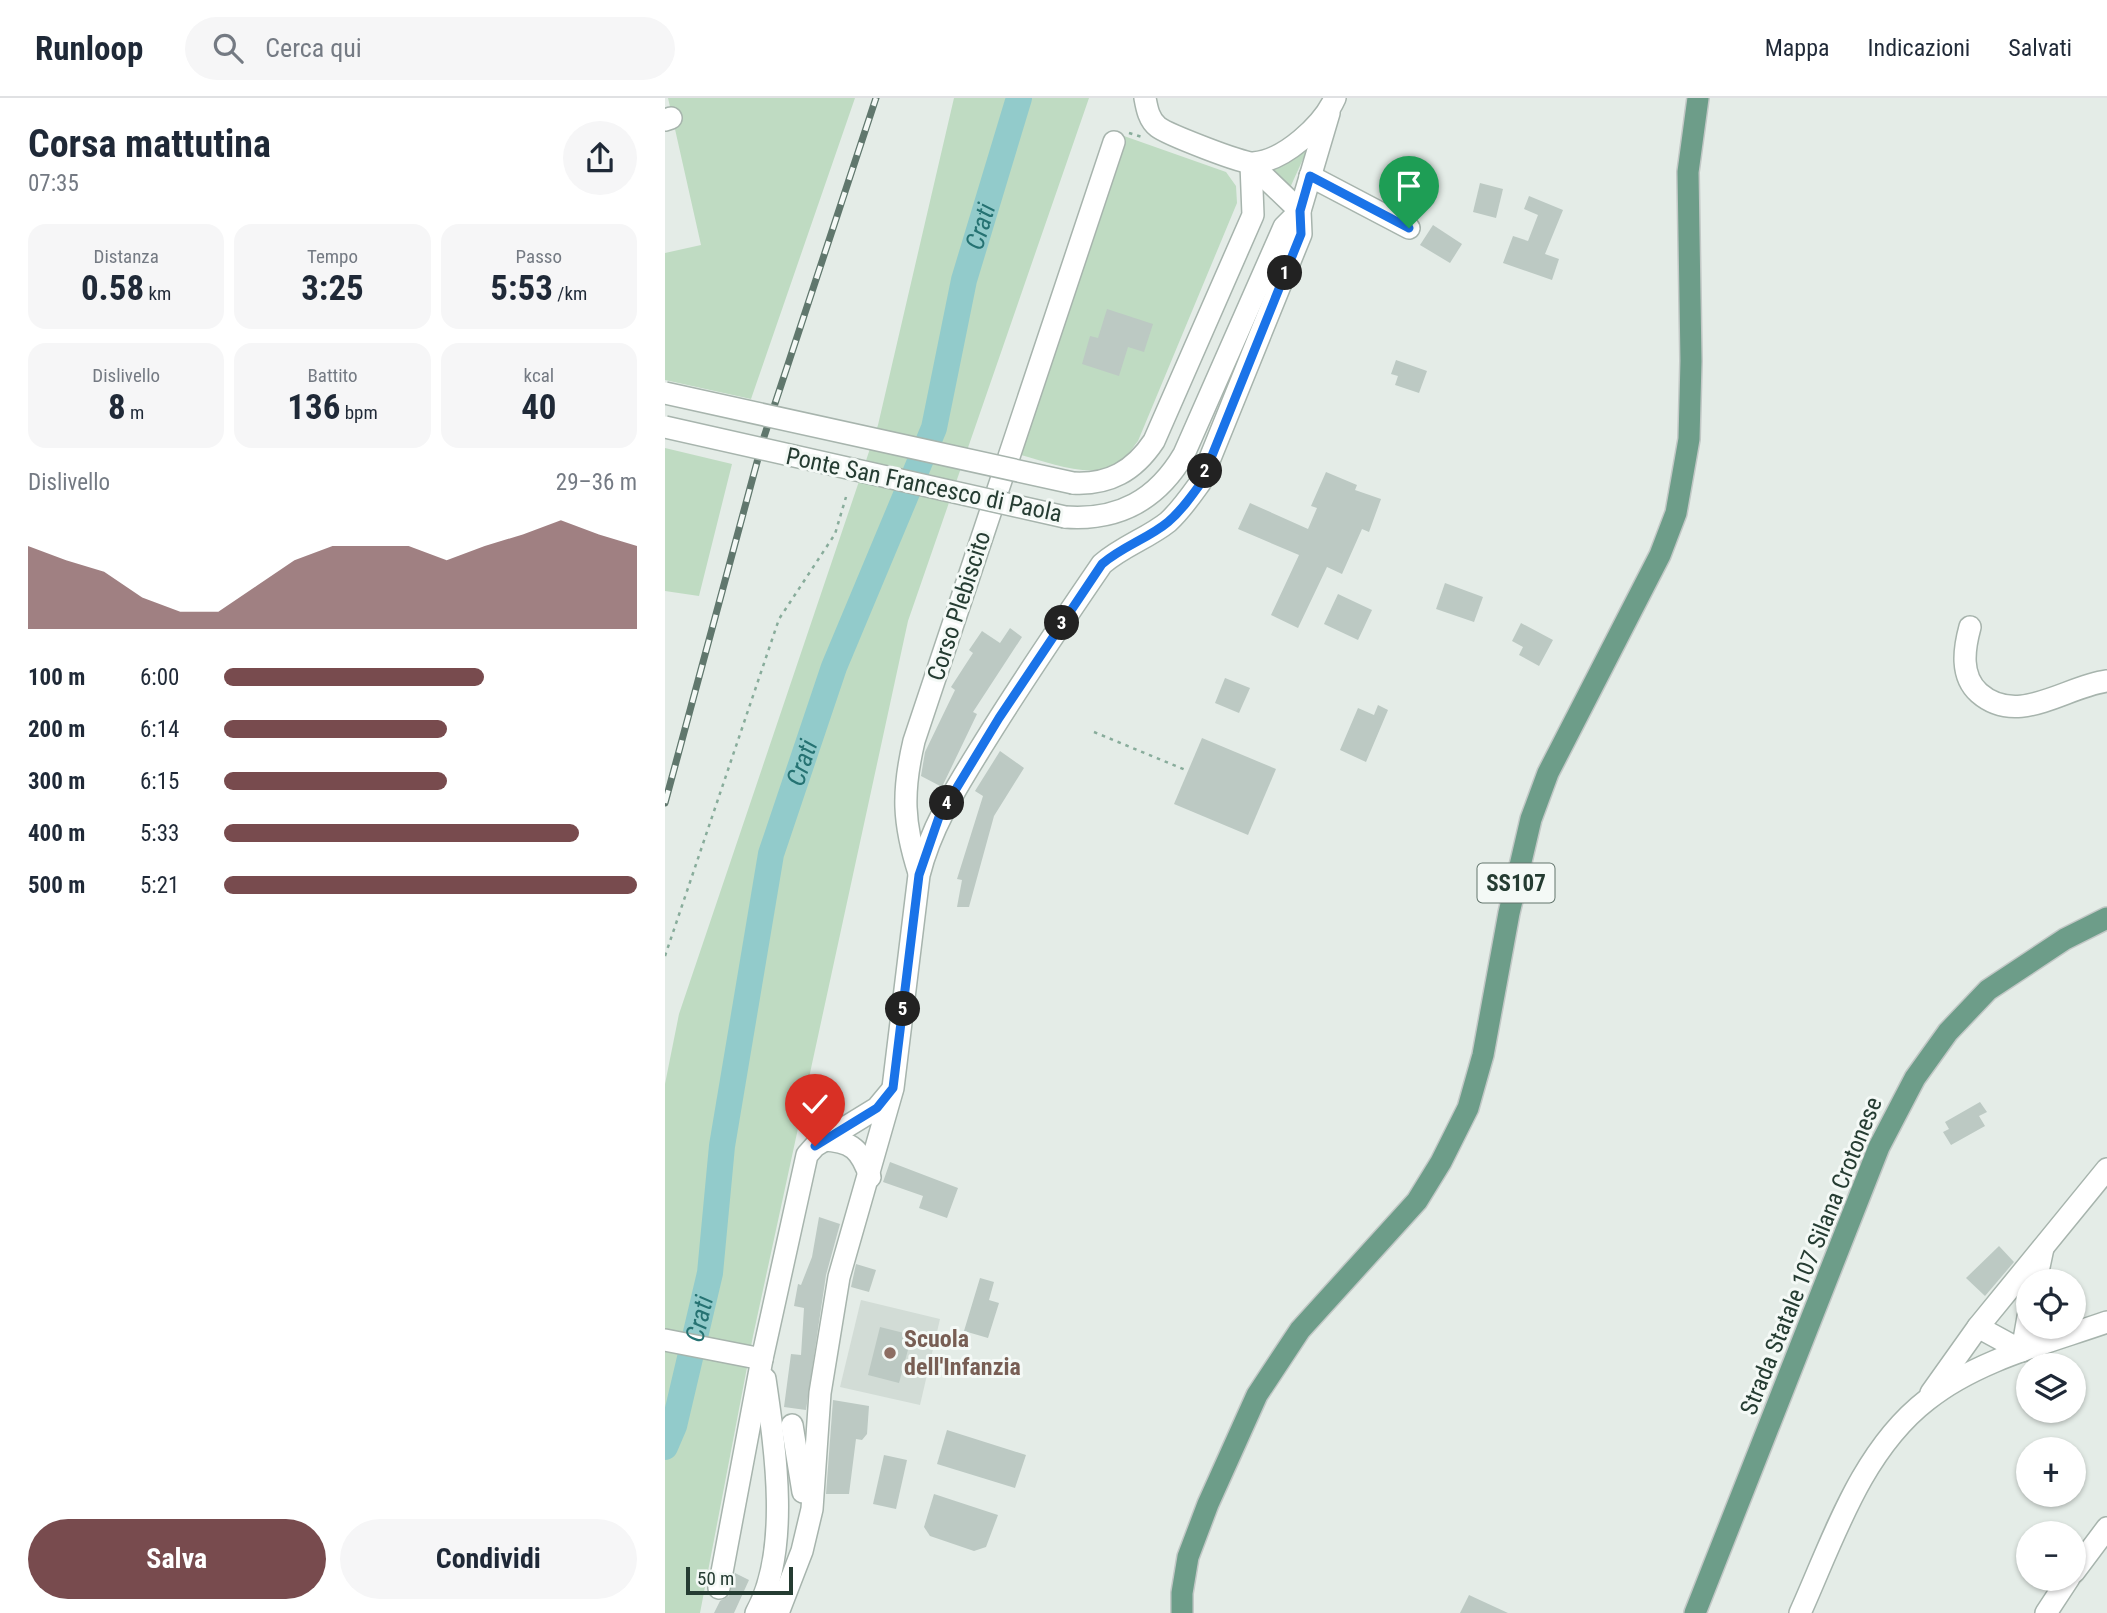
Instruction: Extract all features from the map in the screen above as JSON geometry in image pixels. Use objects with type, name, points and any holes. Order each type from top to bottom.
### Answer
[{"type":"main road","name":"SS107","points":[[1182,1613],[1182,1593],[1188,1558],[1208,1504],[1257,1395],[1300,1330],[1417,1201],[1441,1162],[1468,1108],[1483,1055],[1509,913],[1531,819],[1548,773],[1660,555],[1676,513],[1689,439],[1692,361],[1688,172],[1698,98]]},
{"type":"main road","name":"Strada Statale 107 Silana Crotonese","points":[[1695,1613],[1879,1147],[1915,1078],[1948,1032],[1988,990],[2065,939],[2107,918]]},
{"type":"main road","points":[[2065,939],[2107,929]]},
{"type":"street","points":[[1145,98],[1148,113],[1155,125],[1172,136],[1251,164],[1300,211]]},
{"type":"street","points":[[1251,164],[1270,159],[1287,149],[1332,105]]},
{"type":"street","points":[[778,1613],[802,1551],[812,1509],[817,1427],[839,1277],[870,1177],[893,1088],[919,875],[939,817],[999,718],[1102,564],[1122,547],[1166,523],[1184,507],[1201,483],[1301,234],[1300,211],[1332,105]]},
{"type":"street","name":"Corso Plebiscito","points":[[919,875],[907,835],[904,809],[906,775],[914,741],[1114,142]]},
{"type":"street","name":"Ponte San Francesco di Paola","points":[[665,393],[1073,483],[1094,484],[1112,479],[1144,457],[1154,441],[1253,215],[1251,164]]},
{"type":"street","points":[[1310,176],[1409,228]]},
{"type":"street","name":"Ponte San Francesco di Paola","points":[[665,427],[1065,517],[1082,518],[1123,509],[1160,488],[1184,454],[1284,227],[1300,211]]},
{"type":"street","points":[[1970,627],[1964,649],[1966,669],[1972,686],[1989,702],[2005,708],[2023,706],[2107,681]]},
{"type":"street","points":[[719,1588],[762,1359],[807,1155],[823,1140],[877,1108],[893,1088]]},
{"type":"street","points":[[823,1140],[848,1143],[857,1148],[870,1177]]},
{"type":"street","points":[[1800,1613],[1860,1482],[1885,1446],[1927,1399],[1978,1327],[2044,1243],[2107,1169]]},
{"type":"street","points":[[2039,1269],[2044,1243]]},
{"type":"street","points":[[2086,1326],[2107,1322]]},
{"type":"street","points":[[1978,1327],[2022,1351]]},
{"type":"street","points":[[2022,1351],[2024,1339]]},
{"type":"street","points":[[1927,1399],[1972,1373],[2047,1339]]},
{"type":"street","points":[[665,1340],[762,1359]]},
{"type":"street","points":[[762,1359],[782,1424],[800,1460],[802,1492],[812,1509]]},
{"type":"street","points":[[782,1424],[817,1427]]},
{"type":"street","points":[[756,1613],[776,1546],[782,1424]]},
{"type":"street","points":[[2086,1556],[2107,1528]]},
{"type":"street","points":[[2046,1613],[2060,1591]]},
{"type":"path","points":[[665,956],[779,619],[835,534],[846,497]]},
{"type":"path","points":[[1094,732],[1188,771]]},
{"type":"shaded area","name":"Scuola dell'Infanzia","points":[[861,1300],[940,1319],[920,1405],[840,1387]]},
{"type":"green space","points":[[668,98],[855,98],[751,399],[665,380],[665,253],[701,245]]},
{"type":"green space","points":[[954,98],[1089,98],[908,621],[753,1336],[700,1613],[665,1613],[665,1084],[679,1014],[878,425]]},
{"type":"green space","points":[[1124,136],[1226,172],[1236,186],[1237,203],[1138,441],[1115,466],[1099,470],[1076,469],[1021,455]]},
{"type":"green space","points":[[1313,137],[1289,190],[1270,171],[1278,161]]},
{"type":"green space","points":[[665,448],[732,464],[699,596],[665,591]]},
{"type":"building","points":[[1480,183],[1503,189],[1496,218],[1473,212]]},
{"type":"building","points":[[1529,196],[1563,210],[1545,254],[1559,259],[1552,280],[1503,263],[1513,236],[1528,241],[1538,215],[1524,209]]},
{"type":"building","points":[[1433,225],[1462,244],[1450,263],[1420,245]]},
{"type":"building","points":[[1107,309],[1153,324],[1144,352],[1128,347],[1119,376],[1082,364],[1090,336],[1098,338]]},
{"type":"building","points":[[1396,360],[1427,371],[1419,393],[1395,385],[1398,376],[1391,374]]},
{"type":"building","points":[[1326,472],[1357,485],[1355,490],[1381,499],[1369,532],[1362,529],[1342,574],[1327,567],[1298,628],[1271,615],[1299,555],[1238,529],[1250,503],[1308,529],[1317,508],[1311,506]]},
{"type":"building","points":[[1445,583],[1483,597],[1474,622],[1436,609]]},
{"type":"building","points":[[1338,594],[1372,610],[1358,640],[1324,624]]},
{"type":"building","points":[[1521,623],[1553,640],[1539,666],[1519,655],[1523,647],[1512,641]]},
{"type":"building","points":[[1010,628],[1022,637],[973,712],[977,714],[942,787],[921,776],[925,752],[955,690],[951,687],[973,653],[969,650],[982,631],[1000,643]]},
{"type":"building","points":[[1225,678],[1250,688],[1239,713],[1215,703]]},
{"type":"building","points":[[1378,705],[1388,710],[1366,762],[1340,750],[1358,708],[1374,715]]},
{"type":"building","points":[[1202,738],[1276,769],[1248,835],[1174,804]]},
{"type":"building","points":[[1000,751],[1024,768],[994,816],[969,907],[957,907],[962,880],[957,879],[983,796],[975,791]]},
{"type":"building","points":[[1980,1102],[1987,1112],[1979,1116],[1985,1126],[1951,1145],[1943,1132],[1949,1129],[1945,1122]]},
{"type":"building","points":[[890,1162],[958,1188],[947,1218],[919,1208],[923,1196],[883,1182]]},
{"type":"building","points":[[819,1217],[840,1224],[826,1275],[806,1410],[784,1407],[791,1354],[801,1355],[804,1308],[794,1306],[798,1284],[801,1285],[812,1257]]},
{"type":"building","points":[[1999,1246],[2014,1262],[1985,1296],[1966,1278]]},
{"type":"building","points":[[856,1264],[876,1270],[869,1292],[851,1287]]},
{"type":"building","points":[[980,1278],[994,1282],[989,1300],[999,1303],[988,1338],[964,1331]]},
{"type":"building","points":[[880,1327],[912,1335],[899,1383],[868,1375]]},
{"type":"building","points":[[833,1400],[869,1406],[867,1434],[862,1440],[856,1439],[849,1494],[826,1494]]},
{"type":"building","points":[[947,1430],[1026,1455],[1015,1488],[937,1464]]},
{"type":"building","points":[[884,1455],[907,1460],[896,1509],[873,1504]]},
{"type":"building","points":[[934,1494],[998,1515],[986,1547],[974,1551],[930,1536],[924,1527]]},
{"type":"building","points":[[735,1573],[749,1580],[734,1613],[714,1613],[720,1601],[729,1596]]},
{"type":"building","points":[[1469,1595],[1508,1613],[1460,1613]]},
{"type":"waterway","name":"Crati","points":[[665,1447],[674,1426],[710,1273],[722,1146],[771,854],[834,667],[934,428],[964,280],[1019,98]]},
{"type":"railway","points":[[665,803],[763,440],[876,98]]},
{"type":"place","name":"Scuola dell'Infanzia","points":[[890,1353]]},
{"type":"route","points":[[815,1146],[877,1108],[893,1088],[919,875],[939,817],[999,718],[1102,564],[1122,547],[1166,523],[1184,507],[1201,483],[1301,234],[1300,211],[1310,176],[1409,228]]}]
